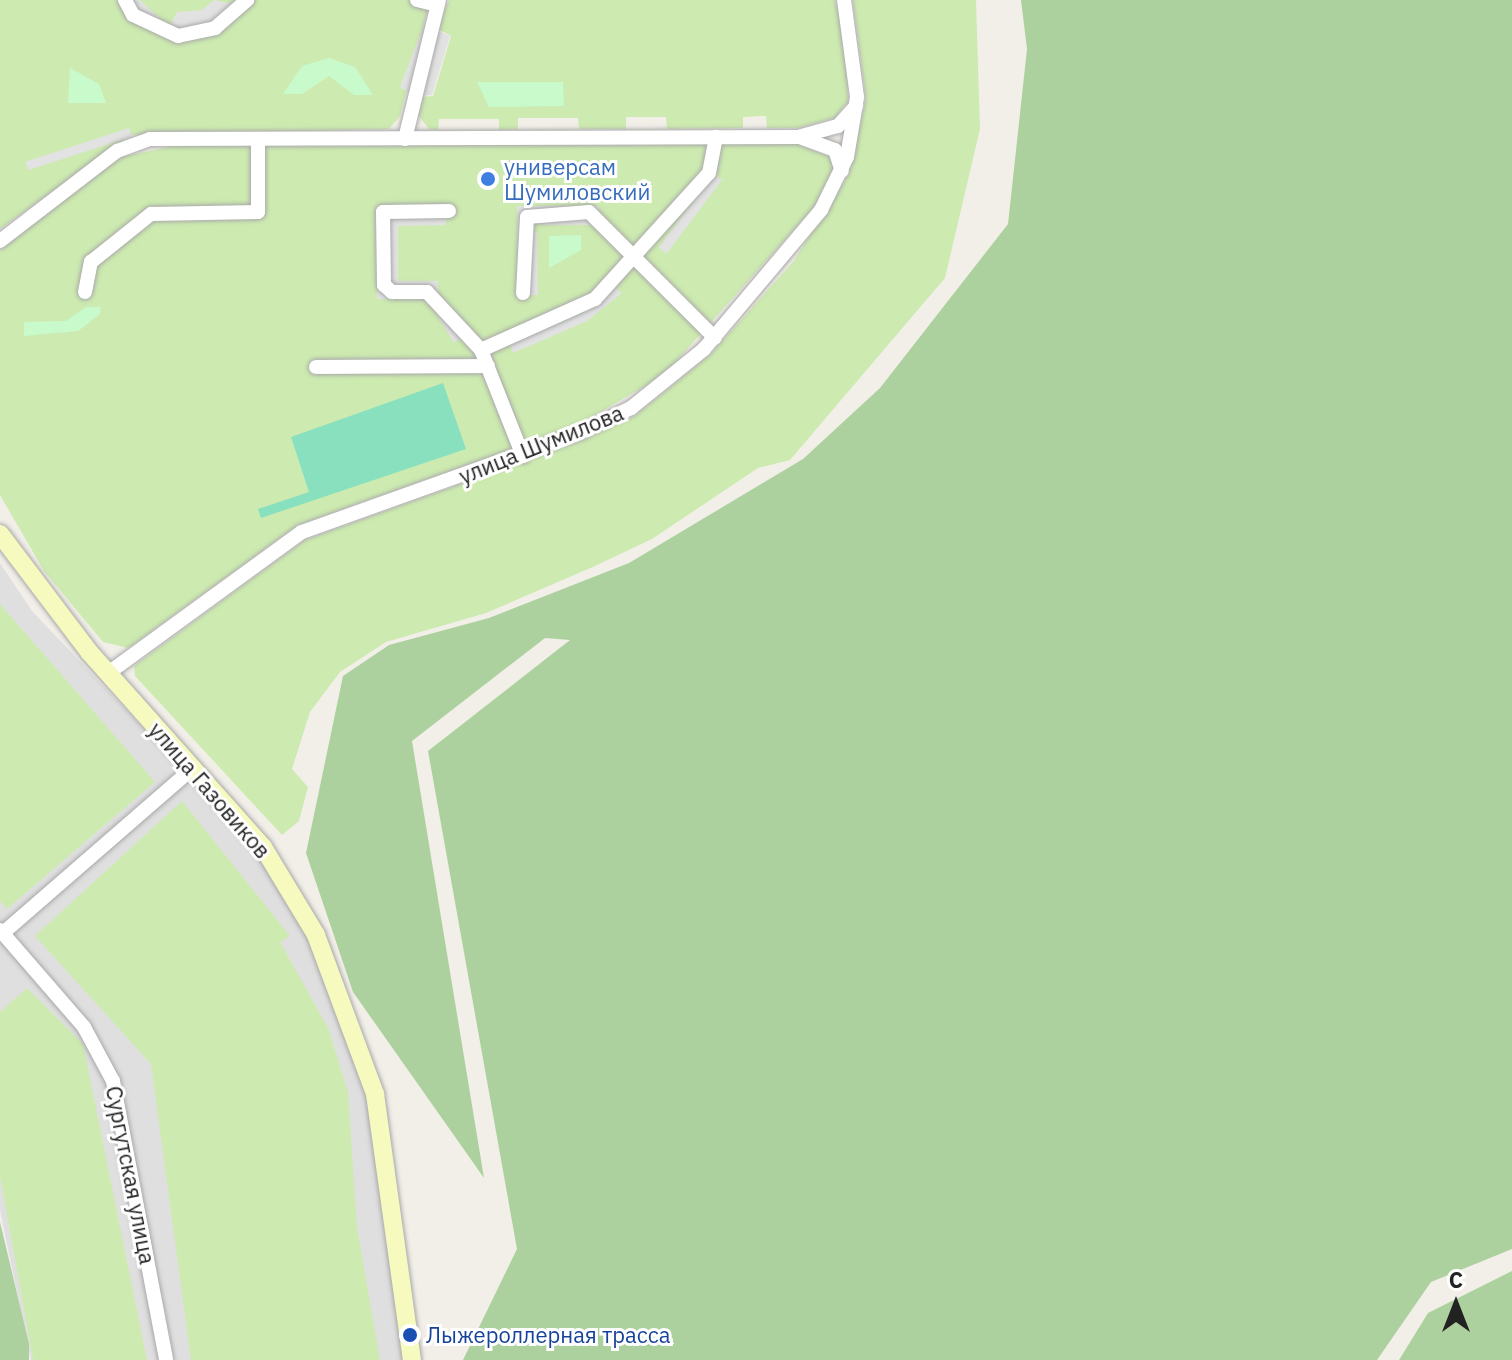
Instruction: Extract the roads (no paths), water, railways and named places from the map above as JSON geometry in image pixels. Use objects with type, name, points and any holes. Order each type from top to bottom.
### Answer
[{"type":"street","points":[[125,0],[133,15],[178,36],[215,28],[247,0]]},
{"type":"street","points":[[405,139],[438,3],[417,0]]},
{"type":"street","name":"улица Шумилова","points":[[107,674],[302,532],[523,456],[631,408],[715,338],[821,210],[842,171],[853,138],[857,97],[844,0]]},
{"type":"street","points":[[0,241],[133,144],[258,139],[798,137],[831,128],[849,118],[857,97]]},
{"type":"street","points":[[831,128],[853,138]]},
{"type":"street","points":[[481,350],[577,311],[637,258],[709,173],[716,137]]},
{"type":"street","points":[[798,137],[831,147],[853,138]]},
{"type":"street","points":[[85,292],[91,262],[151,214],[258,212],[258,139]]},
{"type":"street","points":[[831,147],[842,171]]},
{"type":"street","points":[[449,211],[383,212],[384,285],[427,292],[481,350],[523,456]]},
{"type":"street","points":[[523,293],[522,228],[532,213],[589,212],[715,338]]},
{"type":"street","points":[[316,367],[488,366]]},
{"type":"street","name":"улица Газовиков","points":[[0,534],[107,674],[193,768],[282,875],[352,1018],[382,1127],[412,1360]]},
{"type":"street","points":[[1,932],[193,768]]},
{"type":"street","name":"Сургутская улица","points":[[1,932],[84,1027],[113,1081],[166,1360]]},
{"type":"place","name":"универсам Шумиловский","points":[[488,179]]},
{"type":"place","name":"Лыжероллерная трасса","points":[[410,1335]]}]
